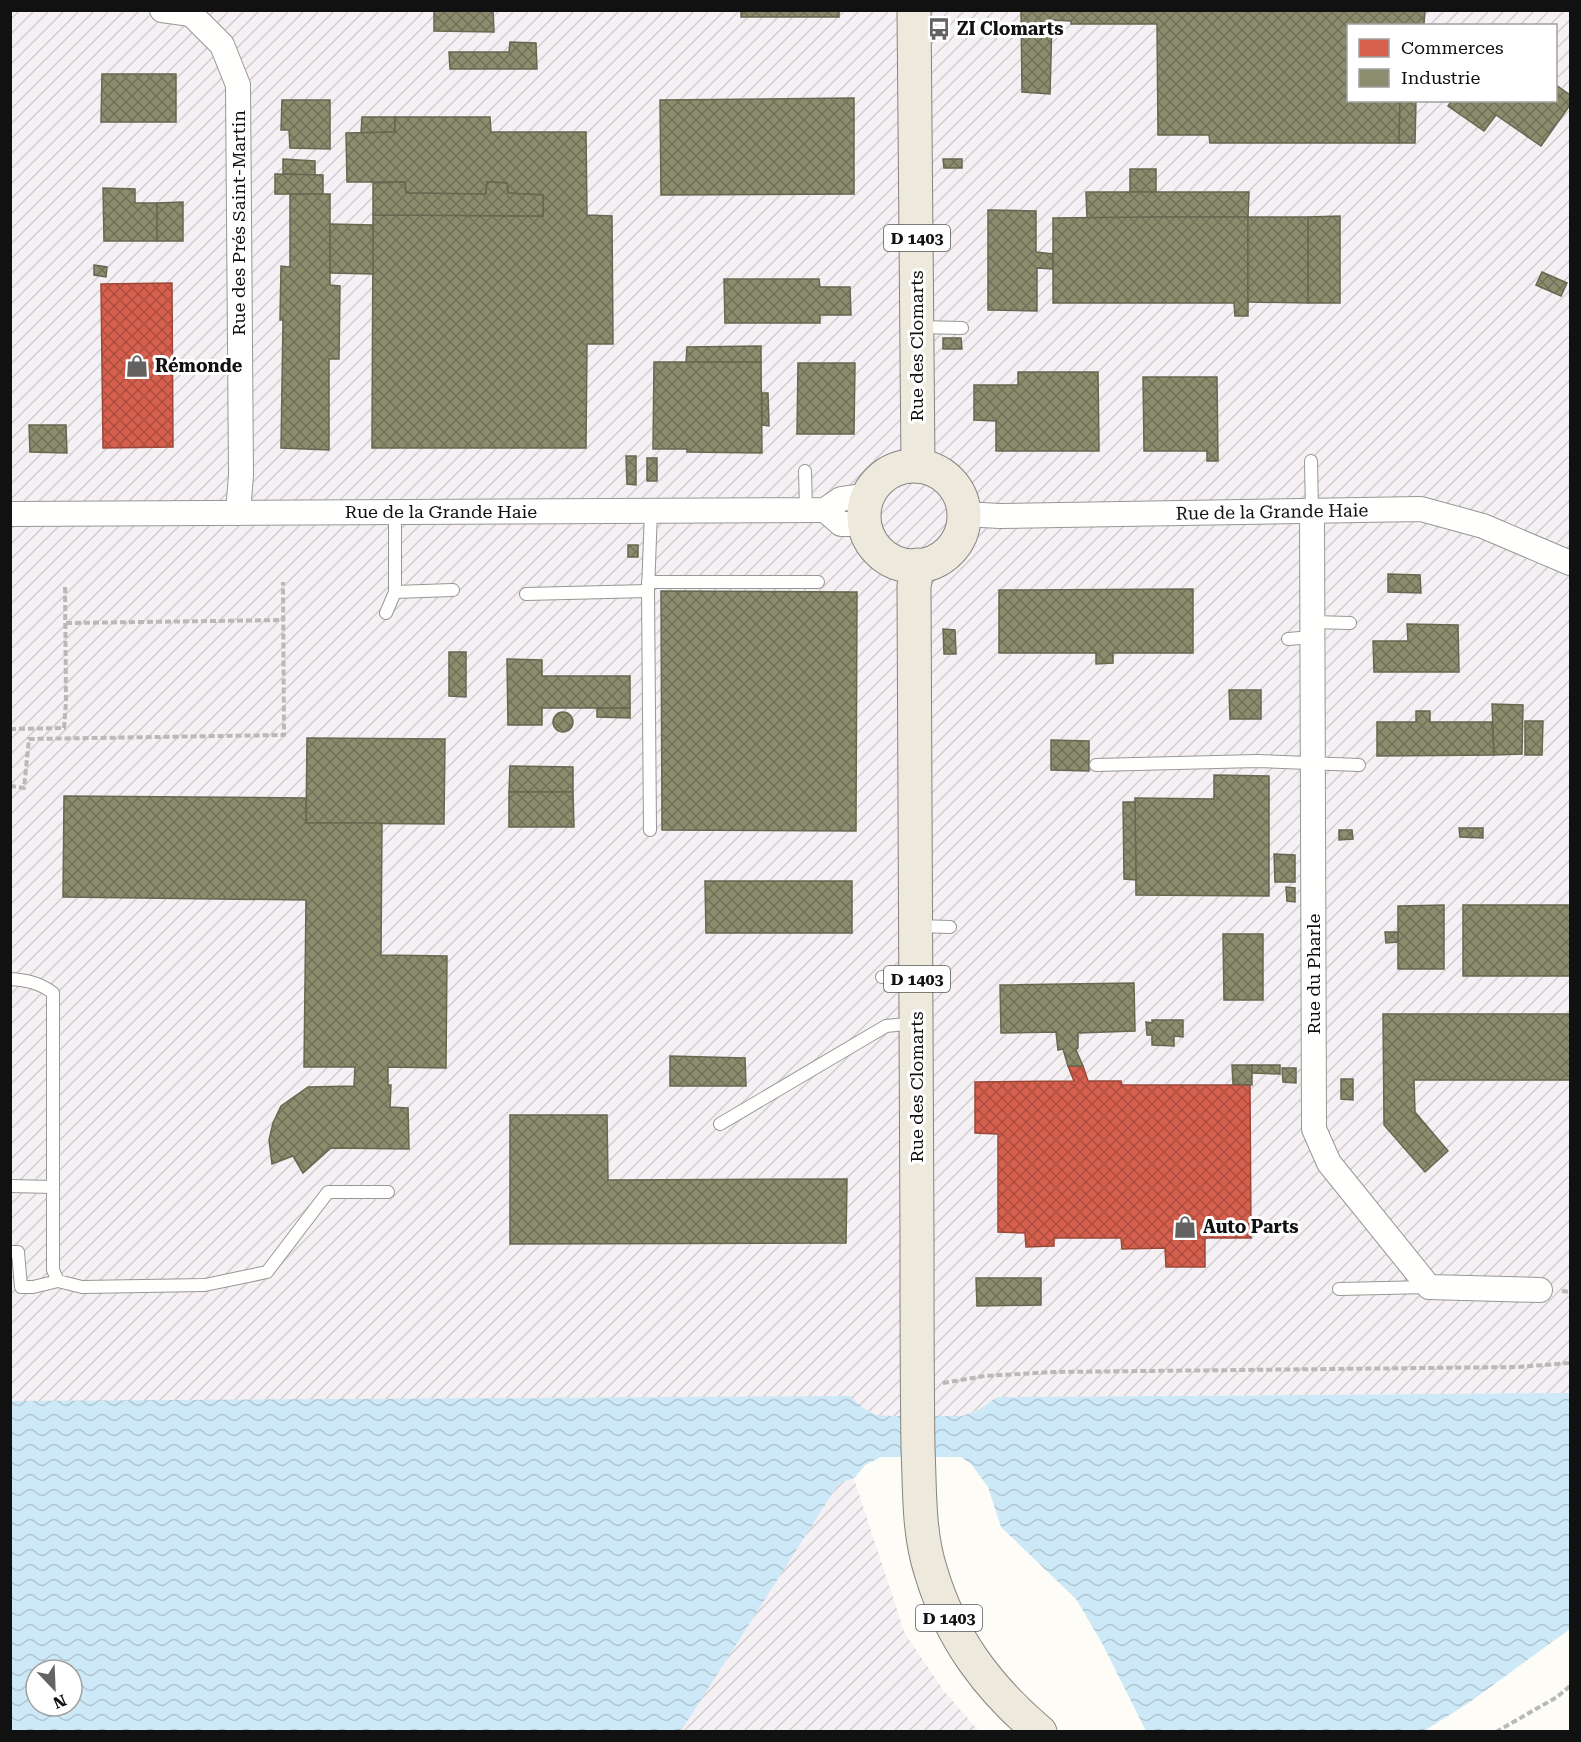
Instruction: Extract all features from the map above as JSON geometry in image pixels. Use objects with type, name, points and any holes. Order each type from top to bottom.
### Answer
[{"type":"main road","name":"Rue des Clomarts","points":[[914,10],[918,466]]},
{"type":"main road","points":[[918,466],[932,469],[949,481],[961,500],[962,529],[956,543],[932,562],[918,565],[903,564],[889,559],[869,538],[866,510],[876,482],[888,472],[902,467],[918,466]]},
{"type":"main road","name":"Rue des Clomarts","points":[[918,565],[914,586],[917,1023],[928,1388]]},
{"type":"main road","name":"D 1403","points":[[928,1388],[919,1475],[921,1526],[931,1573],[950,1622],[978,1669],[1007,1703],[1040,1731]]},
{"type":"street","name":"Rue des Prés Saint-Martin","points":[[162,10],[191,14],[222,45],[238,85],[241,475],[238,513]]},
{"type":"street","name":"Rue de la Grande Haie","points":[[10,514],[815,510],[842,499],[866,510]]},
{"type":"street","name":"Rue de la Grande Haie","points":[[963,514],[1000,516],[1421,510],[1484,526],[1570,563]]},
{"type":"street","name":"Rue du Pharle","points":[[1312,511],[1314,1129],[1329,1163],[1428,1287]]},
{"type":"street","points":[[1428,1287],[1540,1290]]},
{"type":"lane","points":[[917,327],[962,328]]},
{"type":"lane","points":[[1311,461],[1312,511]]},
{"type":"lane","points":[[805,471],[815,510]]},
{"type":"lane","points":[[650,830],[648,586],[651,511]]},
{"type":"lane","points":[[386,613],[394,592],[395,513]]},
{"type":"lane","points":[[526,594],[648,586],[818,582]]},
{"type":"lane","points":[[394,592],[453,590]]},
{"type":"lane","points":[[1288,639],[1312,630],[1350,623]]},
{"type":"lane","points":[[1096,765],[1257,761],[1313,765],[1359,765]]},
{"type":"lane","points":[[917,926],[950,927]]},
{"type":"lane","points":[[882,976],[917,975]]},
{"type":"lane","points":[[10,979],[30,981],[54,993],[53,1270],[58,1281]]},
{"type":"lane","points":[[720,1124],[886,1026],[917,1023]]},
{"type":"lane","points":[[10,1186],[53,1186]]},
{"type":"lane","points":[[10,1252],[18,1252],[21,1287],[33,1287],[58,1281],[82,1287],[205,1285],[267,1272],[327,1192],[387,1192]]},
{"type":"lane","points":[[1339,1289],[1428,1287]]},
{"type":"path","points":[[10,786],[24,788],[29,739],[284,735],[283,582]]},
{"type":"path","points":[[65,584],[66,702],[64,728],[66,738]]},
{"type":"path","points":[[66,623],[283,620]]},
{"type":"path","points":[[10,729],[64,728]]},
{"type":"path","points":[[928,1388],[985,1376],[1053,1372],[1518,1367],[1570,1363]]},
{"type":"path","points":[[1496,1731],[1570,1686]]},
{"type":"shaded area","points":[[11,11],[1570,11],[1570,1393],[997,1397],[980,1409],[962,1416],[892,1416],[892,1457],[881,1457],[865,1465],[854,1479],[905,1634],[944,1691],[979,1731],[11,1732]]},
{"type":"water","points":[[1570,1393],[1570,1629],[1467,1704],[1424,1731],[1146,1731],[1102,1643],[1076,1599],[1001,1527],[988,1487],[971,1464],[961,1457],[881,1457],[865,1465],[854,1478],[839,1483],[681,1731],[11,1731],[10,1401],[850,1396],[863,1408],[876,1415],[962,1416],[980,1409],[997,1397]]},
{"type":"building: Commerces","name":"Rémonde","points":[[172,283],[173,447],[103,448],[101,284]]},
{"type":"building: Commerces","points":[[1068,1066],[1083,1066],[1088,1081],[1121,1081],[1122,1085],[1250,1085],[1251,1238],[1205,1238],[1205,1267],[1166,1267],[1165,1248],[1122,1249],[1121,1238],[1054,1238],[1054,1246],[1026,1247],[1025,1233],[998,1232],[998,1134],[975,1133],[975,1082],[1074,1081]]},
{"type":"building: Industrie","points":[[434,10],[493,10],[494,32],[434,31]]},
{"type":"building: Industrie","points":[[741,10],[839,10],[839,17],[741,17]]},
{"type":"building: Industrie","points":[[1021,10],[1425,10],[1424,24],[1347,24],[1347,102],[1400,102],[1399,143],[1210,143],[1209,135],[1158,135],[1157,24],[1071,24],[1071,21],[1052,20],[1050,94],[1022,92]]},
{"type":"building: Industrie","points":[[510,42],[536,43],[537,69],[450,69],[449,52],[509,52]]},
{"type":"building: Industrie","points":[[102,74],[176,74],[176,122],[101,122]]},
{"type":"building: Industrie","points":[[1557,86],[1570,95],[1570,105],[1541,146],[1496,115],[1484,131],[1448,106],[1451,102],[1557,102]]},
{"type":"building: Industrie","points":[[854,98],[854,194],[661,195],[660,100]]},
{"type":"building: Industrie","points":[[282,100],[330,100],[330,149],[290,148],[289,130],[281,130]]},
{"type":"building: Industrie","points":[[1400,102],[1416,102],[1415,143],[1399,143]]},
{"type":"building: Industrie","points":[[362,117],[395,117],[395,132],[361,133]]},
{"type":"building: Industrie","points":[[395,117],[490,117],[491,132],[586,132],[587,215],[612,216],[613,344],[587,344],[586,448],[372,448],[373,215],[543,216],[543,195],[508,193],[507,183],[487,182],[486,194],[406,193],[405,182],[347,182],[346,133],[395,132]]},
{"type":"building: Industrie","points":[[283,159],[315,161],[315,175],[283,174]]},
{"type":"building: Industrie","points":[[943,159],[962,159],[962,168],[944,168]]},
{"type":"building: Industrie","points":[[1130,169],[1156,169],[1156,192],[1130,192]]},
{"type":"building: Industrie","points":[[275,174],[323,175],[323,194],[275,194]]},
{"type":"building: Industrie","points":[[405,182],[406,193],[486,194],[487,182],[507,183],[508,193],[543,195],[543,216],[373,215],[373,183]]},
{"type":"building: Industrie","points":[[103,188],[135,189],[135,203],[157,203],[157,241],[104,241]]},
{"type":"building: Industrie","points":[[1086,192],[1249,192],[1248,217],[1087,218]]},
{"type":"building: Industrie","points":[[290,194],[330,194],[330,285],[340,286],[339,359],[329,359],[329,450],[281,448],[283,320],[280,320],[281,266],[290,267]]},
{"type":"building: Industrie","points":[[183,202],[183,241],[157,241],[157,203]]},
{"type":"building: Industrie","points":[[988,210],[1036,211],[1036,252],[1053,254],[1053,269],[1037,268],[1037,311],[988,310]]},
{"type":"building: Industrie","points":[[1340,216],[1340,303],[1308,303],[1308,217]]},
{"type":"building: Industrie","points":[[1248,217],[1248,316],[1235,316],[1234,303],[1053,303],[1053,218]]},
{"type":"building: Industrie","points":[[1248,217],[1308,217],[1308,303],[1248,302]]},
{"type":"building: Industrie","points":[[330,224],[373,225],[373,274],[330,273]]},
{"type":"building: Industrie","points":[[94,265],[107,267],[106,277],[94,275]]},
{"type":"building: Industrie","points":[[1542,272],[1567,283],[1561,296],[1536,285]]},
{"type":"building: Industrie","points":[[724,279],[819,279],[820,287],[850,287],[851,315],[820,315],[820,323],[725,323]]},
{"type":"building: Industrie","points":[[943,338],[961,338],[962,349],[943,349]]},
{"type":"building: Industrie","points":[[761,346],[761,362],[686,362],[687,347]]},
{"type":"building: Industrie","points":[[654,362],[761,362],[762,453],[653,449]]},
{"type":"building: Industrie","points":[[798,363],[855,363],[854,434],[797,434]]},
{"type":"building: Industrie","points":[[1018,372],[1098,372],[1099,451],[996,451],[996,421],[974,420],[974,385],[1018,385]]},
{"type":"building: Industrie","points":[[1143,377],[1217,377],[1218,461],[1207,461],[1207,451],[1144,451]]},
{"type":"building: Industrie","points":[[762,393],[768,393],[769,426],[762,425]]},
{"type":"building: Industrie","points":[[29,425],[66,425],[67,453],[30,452]]},
{"type":"building: Industrie","points":[[626,456],[636,456],[636,485],[627,484]]},
{"type":"building: Industrie","points":[[647,458],[657,458],[657,481],[647,481]]},
{"type":"building: Industrie","points":[[628,545],[638,545],[638,557],[628,557]]},
{"type":"building: Industrie","points":[[1388,574],[1420,575],[1421,593],[1388,592]]},
{"type":"building: Industrie","points":[[1193,589],[1193,653],[1113,653],[1113,663],[1096,664],[1096,653],[999,653],[999,590]]},
{"type":"building: Industrie","points":[[661,591],[857,592],[856,831],[662,830]]},
{"type":"building: Industrie","points":[[1407,624],[1458,625],[1459,672],[1374,672],[1373,641],[1408,641]]},
{"type":"building: Industrie","points":[[943,629],[955,630],[956,654],[944,654]]},
{"type":"building: Industrie","points":[[449,652],[466,652],[466,697],[449,696]]},
{"type":"building: Industrie","points":[[507,659],[542,660],[542,676],[630,676],[630,708],[542,708],[542,725],[508,725]]},
{"type":"building: Industrie","points":[[1229,690],[1261,690],[1261,719],[1230,719]]},
{"type":"building: Industrie","points":[[1492,704],[1523,705],[1522,754],[1494,755]]},
{"type":"building: Industrie","points":[[597,708],[630,708],[630,718],[597,717]]},
{"type":"building: Industrie","points":[[1416,711],[1430,711],[1430,722],[1492,722],[1494,755],[1377,756],[1377,722],[1416,722]]},
{"type":"building: Industrie","points":[[563,712],[570,715],[573,722],[570,729],[563,732],[556,729],[553,722],[556,715]]},
{"type":"building: Industrie","points":[[1525,721],[1543,721],[1542,755],[1525,755]]},
{"type":"building: Industrie","points":[[307,738],[445,739],[444,824],[306,823]]},
{"type":"building: Industrie","points":[[1051,740],[1089,741],[1089,771],[1051,770]]},
{"type":"building: Industrie","points":[[510,766],[573,767],[573,792],[509,792]]},
{"type":"building: Industrie","points":[[1214,775],[1269,776],[1269,896],[1136,895],[1135,798],[1214,799]]},
{"type":"building: Industrie","points":[[509,792],[573,792],[574,827],[509,827]]},
{"type":"building: Industrie","points":[[64,796],[306,798],[306,823],[382,823],[381,955],[447,956],[446,1068],[388,1067],[388,1085],[391,1085],[390,1107],[408,1108],[409,1149],[331,1148],[303,1173],[293,1156],[272,1164],[269,1140],[273,1123],[281,1106],[308,1087],[354,1086],[355,1067],[304,1067],[306,900],[63,897]]},
{"type":"building: Industrie","points":[[1123,802],[1135,802],[1136,880],[1124,879]]},
{"type":"building: Industrie","points":[[1459,828],[1483,828],[1483,838],[1460,837]]},
{"type":"building: Industrie","points":[[1339,830],[1352,830],[1353,839],[1339,840]]},
{"type":"building: Industrie","points":[[1274,854],[1295,855],[1295,882],[1275,882]]},
{"type":"building: Industrie","points":[[705,881],[852,881],[852,933],[706,933]]},
{"type":"building: Industrie","points":[[1286,887],[1295,888],[1295,902],[1287,901]]},
{"type":"building: Industrie","points":[[1444,905],[1444,969],[1398,969],[1398,906]]},
{"type":"building: Industrie","points":[[1463,905],[1570,905],[1570,976],[1463,976]]},
{"type":"building: Industrie","points":[[1385,932],[1398,932],[1398,942],[1386,943]]},
{"type":"building: Industrie","points":[[1223,934],[1263,934],[1263,1000],[1224,1000]]},
{"type":"building: Industrie","points":[[1134,983],[1135,1031],[1078,1033],[1076,1050],[1083,1066],[1068,1066],[1063,1049],[1058,1050],[1056,1032],[1001,1033],[1000,985]]},
{"type":"building: Industrie","points":[[1383,1014],[1570,1014],[1570,1080],[1414,1080],[1415,1112],[1448,1151],[1425,1172],[1384,1125]]},
{"type":"building: Industrie","points":[[1152,1020],[1183,1020],[1183,1037],[1174,1036],[1174,1046],[1152,1045],[1152,1035],[1147,1035],[1146,1022],[1152,1023]]},
{"type":"building: Industrie","points":[[670,1056],[745,1058],[746,1086],[670,1086]]},
{"type":"building: Industrie","points":[[1232,1065],[1252,1065],[1252,1085],[1233,1084]]},
{"type":"building: Industrie","points":[[1252,1065],[1280,1065],[1280,1074],[1252,1073]]},
{"type":"building: Industrie","points":[[1282,1068],[1296,1068],[1296,1083],[1283,1082]]},
{"type":"building: Industrie","points":[[1341,1079],[1353,1079],[1353,1100],[1341,1099]]},
{"type":"building: Industrie","points":[[510,1115],[607,1115],[608,1180],[847,1179],[846,1243],[510,1244]]},
{"type":"building: Industrie","points":[[976,1278],[1041,1278],[1041,1305],[977,1306]]},
{"type":"place","name":"ZI Clomarts","points":[[939,29]]},
{"type":"place","name":"Rémonde","points":[[137,366]]},
{"type":"place","name":"Auto Parts","points":[[1185,1227]]}]
